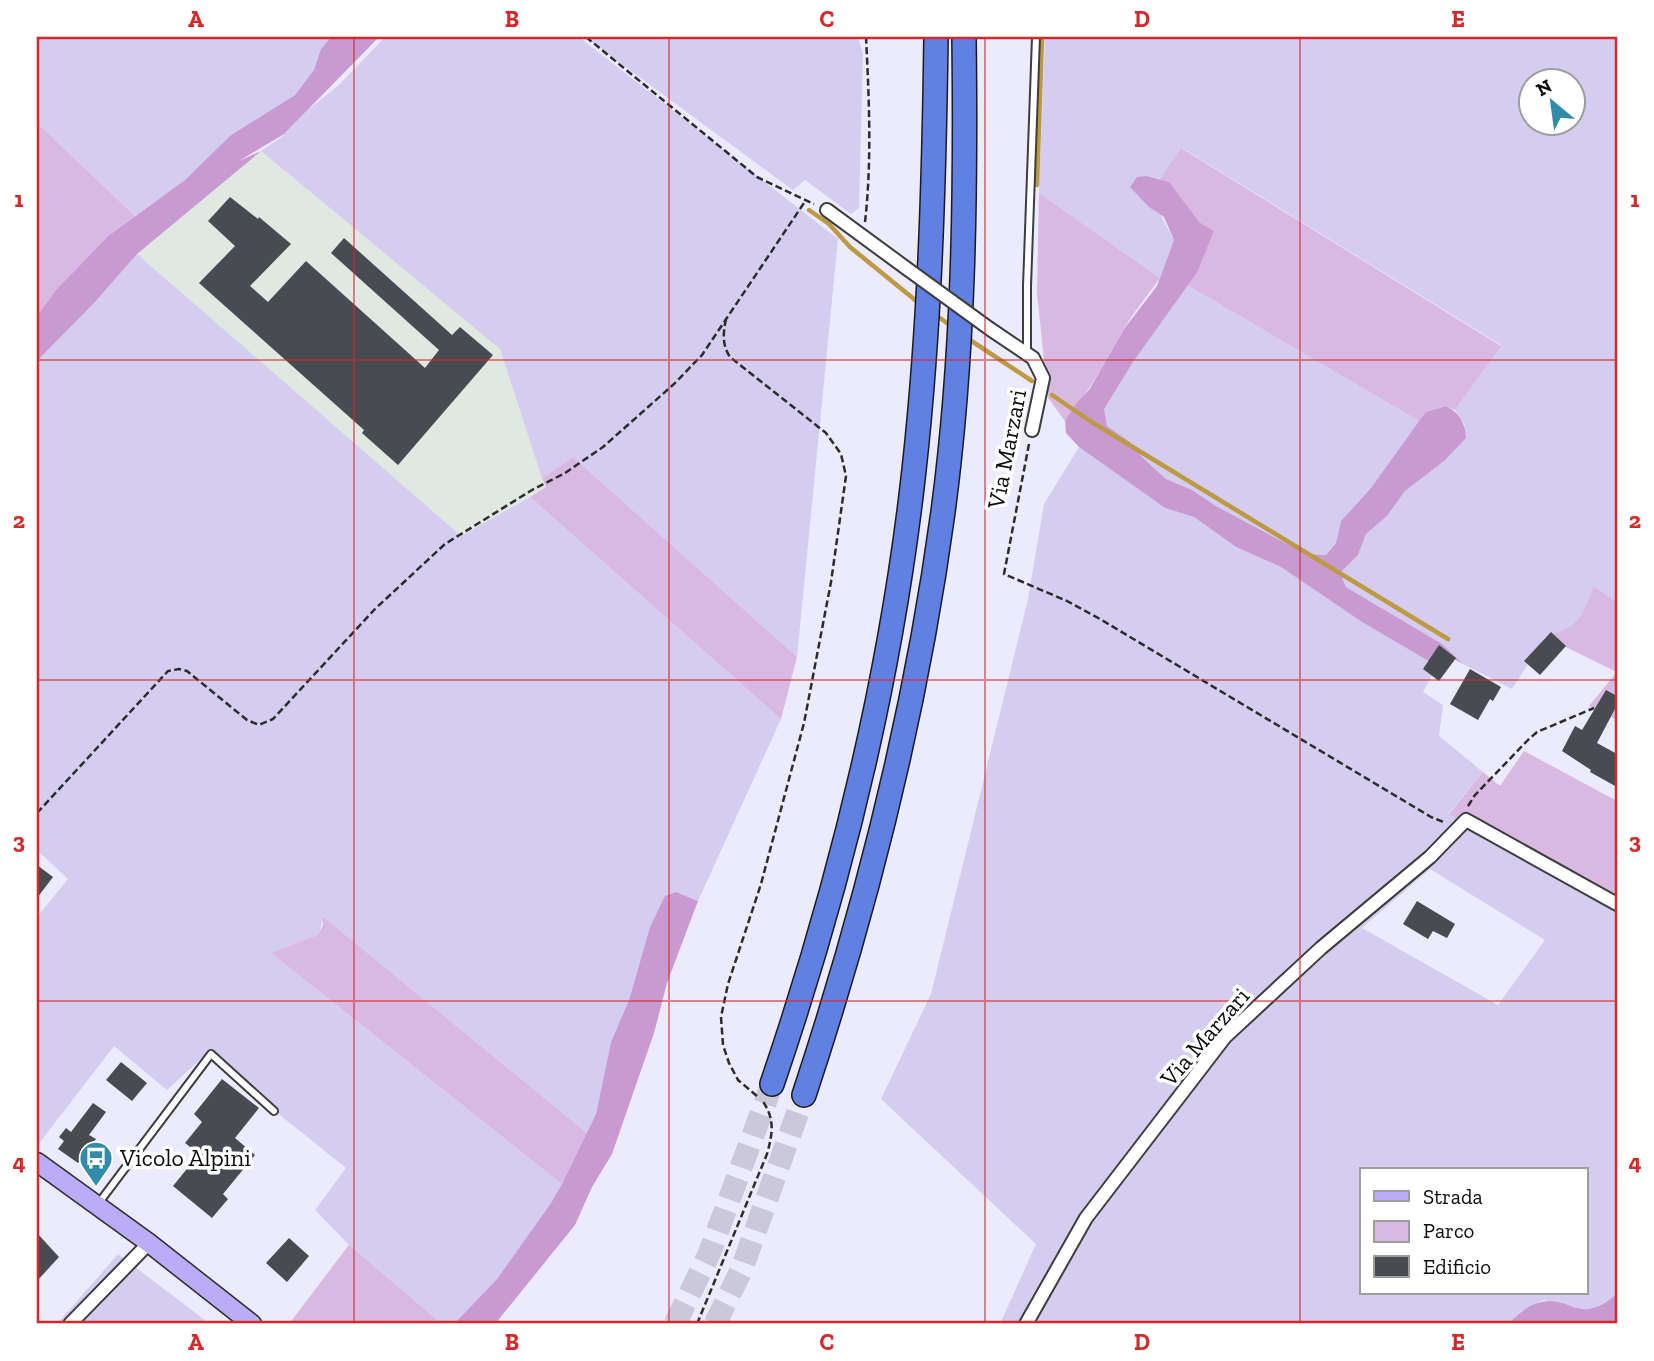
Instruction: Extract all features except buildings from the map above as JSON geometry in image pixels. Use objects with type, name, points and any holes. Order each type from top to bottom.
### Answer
[{"type":"highway","points":[[772,1084],[823,924],[865,760],[886,660],[908,520],[928,306],[936,37]]},
{"type":"highway","points":[[804,1095],[873,866],[900,756],[931,589],[944,496],[958,341],[964,215],[964,37]]},
{"type":"main road","points":[[37,1162],[149,1242],[252,1324]]},
{"type":"street","name":"Via Marzari","points":[[827,210],[1033,358],[1043,378],[1031,430]]},
{"type":"street","name":"Via Marzari","points":[[1026,1324],[1099,1199],[1225,1037],[1321,948],[1430,857],[1466,820]]},
{"type":"street","points":[[1466,820],[1617,904]]},
{"type":"street","points":[[70,1324],[149,1242]]},
{"type":"lane","points":[[1027,354],[1036,37]]},
{"type":"lane","points":[[97,1205],[211,1054],[274,1111]]},
{"type":"path","points":[[586,37],[757,177],[827,210]]},
{"type":"path","points":[[863,236],[868,198],[870,105],[866,37]]},
{"type":"path","points":[[37,813],[168,671],[187,671],[247,720],[259,725],[273,719],[375,609],[445,544],[532,490],[565,473],[603,447],[658,399],[702,355],[806,200]]},
{"type":"path","points":[[697,1324],[768,1154],[774,1132],[773,1119],[764,1102],[738,1080],[729,1063],[723,1045],[721,1017],[728,984],[761,884],[804,723],[831,582],[846,476],[841,454],[826,433],[730,357],[724,349],[723,331],[726,319]]},
{"type":"path","name":"Via Marzari","points":[[1031,430],[1004,574],[1067,601],[1431,817],[1443,823],[1466,820]]},
{"type":"path","points":[[1466,820],[1467,809],[1475,795],[1537,732],[1594,708]]},
{"type":"shaded area","points":[[37,37],[331,37],[321,49],[315,70],[295,95],[231,135],[185,180],[135,216],[37,123]]},
{"type":"shaded area","points":[[331,37],[379,37],[284,134],[239,161],[261,151],[137,254],[37,361],[37,316],[56,290],[108,236],[185,180],[231,135],[295,95],[314,70],[321,49]]},
{"type":"shaded area","points":[[385,37],[579,37],[838,239],[797,657],[573,457],[542,478],[500,349],[261,151],[279,139],[308,110],[339,85]]},
{"type":"shaded area","points":[[585,37],[858,37],[863,54],[859,208],[851,214],[805,180],[793,190]]},
{"type":"shaded area","points":[[1045,37],[1617,37],[1617,602],[1594,588],[1584,612],[1570,630],[1545,637],[1512,689],[1463,664],[1442,644],[1346,587],[1340,573],[1358,555],[1366,534],[1387,516],[1405,491],[1444,461],[1465,425],[1455,410],[1501,345],[1182,148],[1160,179],[1147,176],[1130,187],[1160,214],[1174,240],[1160,278],[1039,193]]},
{"type":"shaded area","points":[[261,151],[500,349],[546,487],[461,537],[137,254]]},
{"type":"shaded area","points":[[1147,176],[1169,182],[1199,222],[1214,231],[1198,271],[1133,362],[1104,409],[1107,426],[1130,442],[1166,479],[1192,490],[1216,506],[1307,554],[1326,555],[1336,543],[1341,521],[1371,488],[1426,412],[1446,406],[1451,409],[1461,419],[1466,438],[1444,461],[1405,491],[1387,516],[1366,534],[1358,555],[1340,573],[1346,587],[1442,644],[1463,664],[1443,653],[1437,666],[1362,622],[1281,567],[1236,547],[1194,517],[1165,508],[1079,447],[1066,433],[1065,421],[1089,390],[1124,329],[1157,286],[1174,240],[1164,217],[1149,207],[1130,187],[1137,177]]},
{"type":"shaded area","points":[[137,254],[461,536],[530,497],[781,719],[698,901],[676,892],[666,896],[650,927],[629,1000],[611,1042],[596,1114],[587,1133],[323,917],[319,935],[271,953],[562,1184],[497,1279],[454,1324],[442,1324],[349,1245],[315,1210],[346,1168],[205,1055],[167,1090],[114,1046],[37,1146],[37,917],[68,879],[37,850],[37,361]]},
{"type":"shaded area","points":[[1187,285],[1419,421],[1371,488],[1341,521],[1336,543],[1326,555],[1307,554],[1216,506],[1192,490],[1166,479],[1130,442],[1107,426],[1103,409]]},
{"type":"shaded area","points":[[1079,447],[1165,508],[1194,517],[1236,547],[1281,567],[1362,622],[1437,666],[1423,692],[1443,705],[1439,736],[1483,772],[1449,813],[1617,909],[1617,1294],[1592,1309],[1579,1309],[1561,1302],[1543,1300],[1521,1311],[1508,1324],[1000,1324],[1036,1244],[881,1099],[931,994],[1028,599],[1044,504]],"holes":[[[1430,869],[1545,940],[1498,1005],[1362,928]]]},
{"type":"shaded area","points":[[676,892],[698,901],[667,983],[654,1033],[612,1154],[592,1187],[575,1225],[495,1324],[454,1324],[497,1279],[562,1184],[596,1114],[611,1042],[629,1000],[650,927],[665,896]]},
{"type":"shaded area","points":[[118,1254],[210,1324],[57,1324]]},
{"type":"shaded area","points":[[1617,1294],[1617,1324],[1508,1324],[1527,1308],[1541,1302],[1557,1302],[1590,1309]]},
{"type":"green space","points":[[37,123],[135,216],[108,236],[56,290],[37,316]]},
{"type":"green space","points":[[1181,148],[1501,346],[1455,410],[1446,406],[1426,412],[1419,421],[1187,285],[1198,271],[1214,231],[1199,222],[1160,179]]},
{"type":"green space","points":[[1039,193],[1160,278],[1065,421],[1048,398],[1037,293]]},
{"type":"green space","points":[[573,457],[797,657],[781,719],[530,497],[546,487],[542,478]]},
{"type":"green space","points":[[1594,587],[1617,602],[1617,672],[1545,637],[1565,629],[1577,620]]},
{"type":"green space","points":[[1617,672],[1617,720],[1589,706]]},
{"type":"green space","points":[[1524,751],[1617,801],[1617,909],[1449,814],[1483,772],[1500,786]]},
{"type":"green space","points":[[322,916],[587,1133],[562,1184],[271,953],[318,935],[323,925]]},
{"type":"green space","points":[[349,1245],[442,1324],[289,1324]]},
{"type":"waterway","points":[[1037,185],[1042,37]]},
{"type":"waterway","points":[[809,210],[829,224],[850,247],[920,304]]},
{"type":"waterway","points":[[936,315],[951,326]]},
{"type":"waterway","points":[[967,338],[1032,381]]},
{"type":"waterway","points":[[1052,395],[1090,421],[1448,639]]},
{"type":"tunnel","points":[[675,1324],[709,1254],[772,1084]]},
{"type":"tunnel","points":[[715,1324],[741,1271],[804,1095]]},
{"type":"place","name":"Vicolo Alpini","points":[[96,1188]]}]
